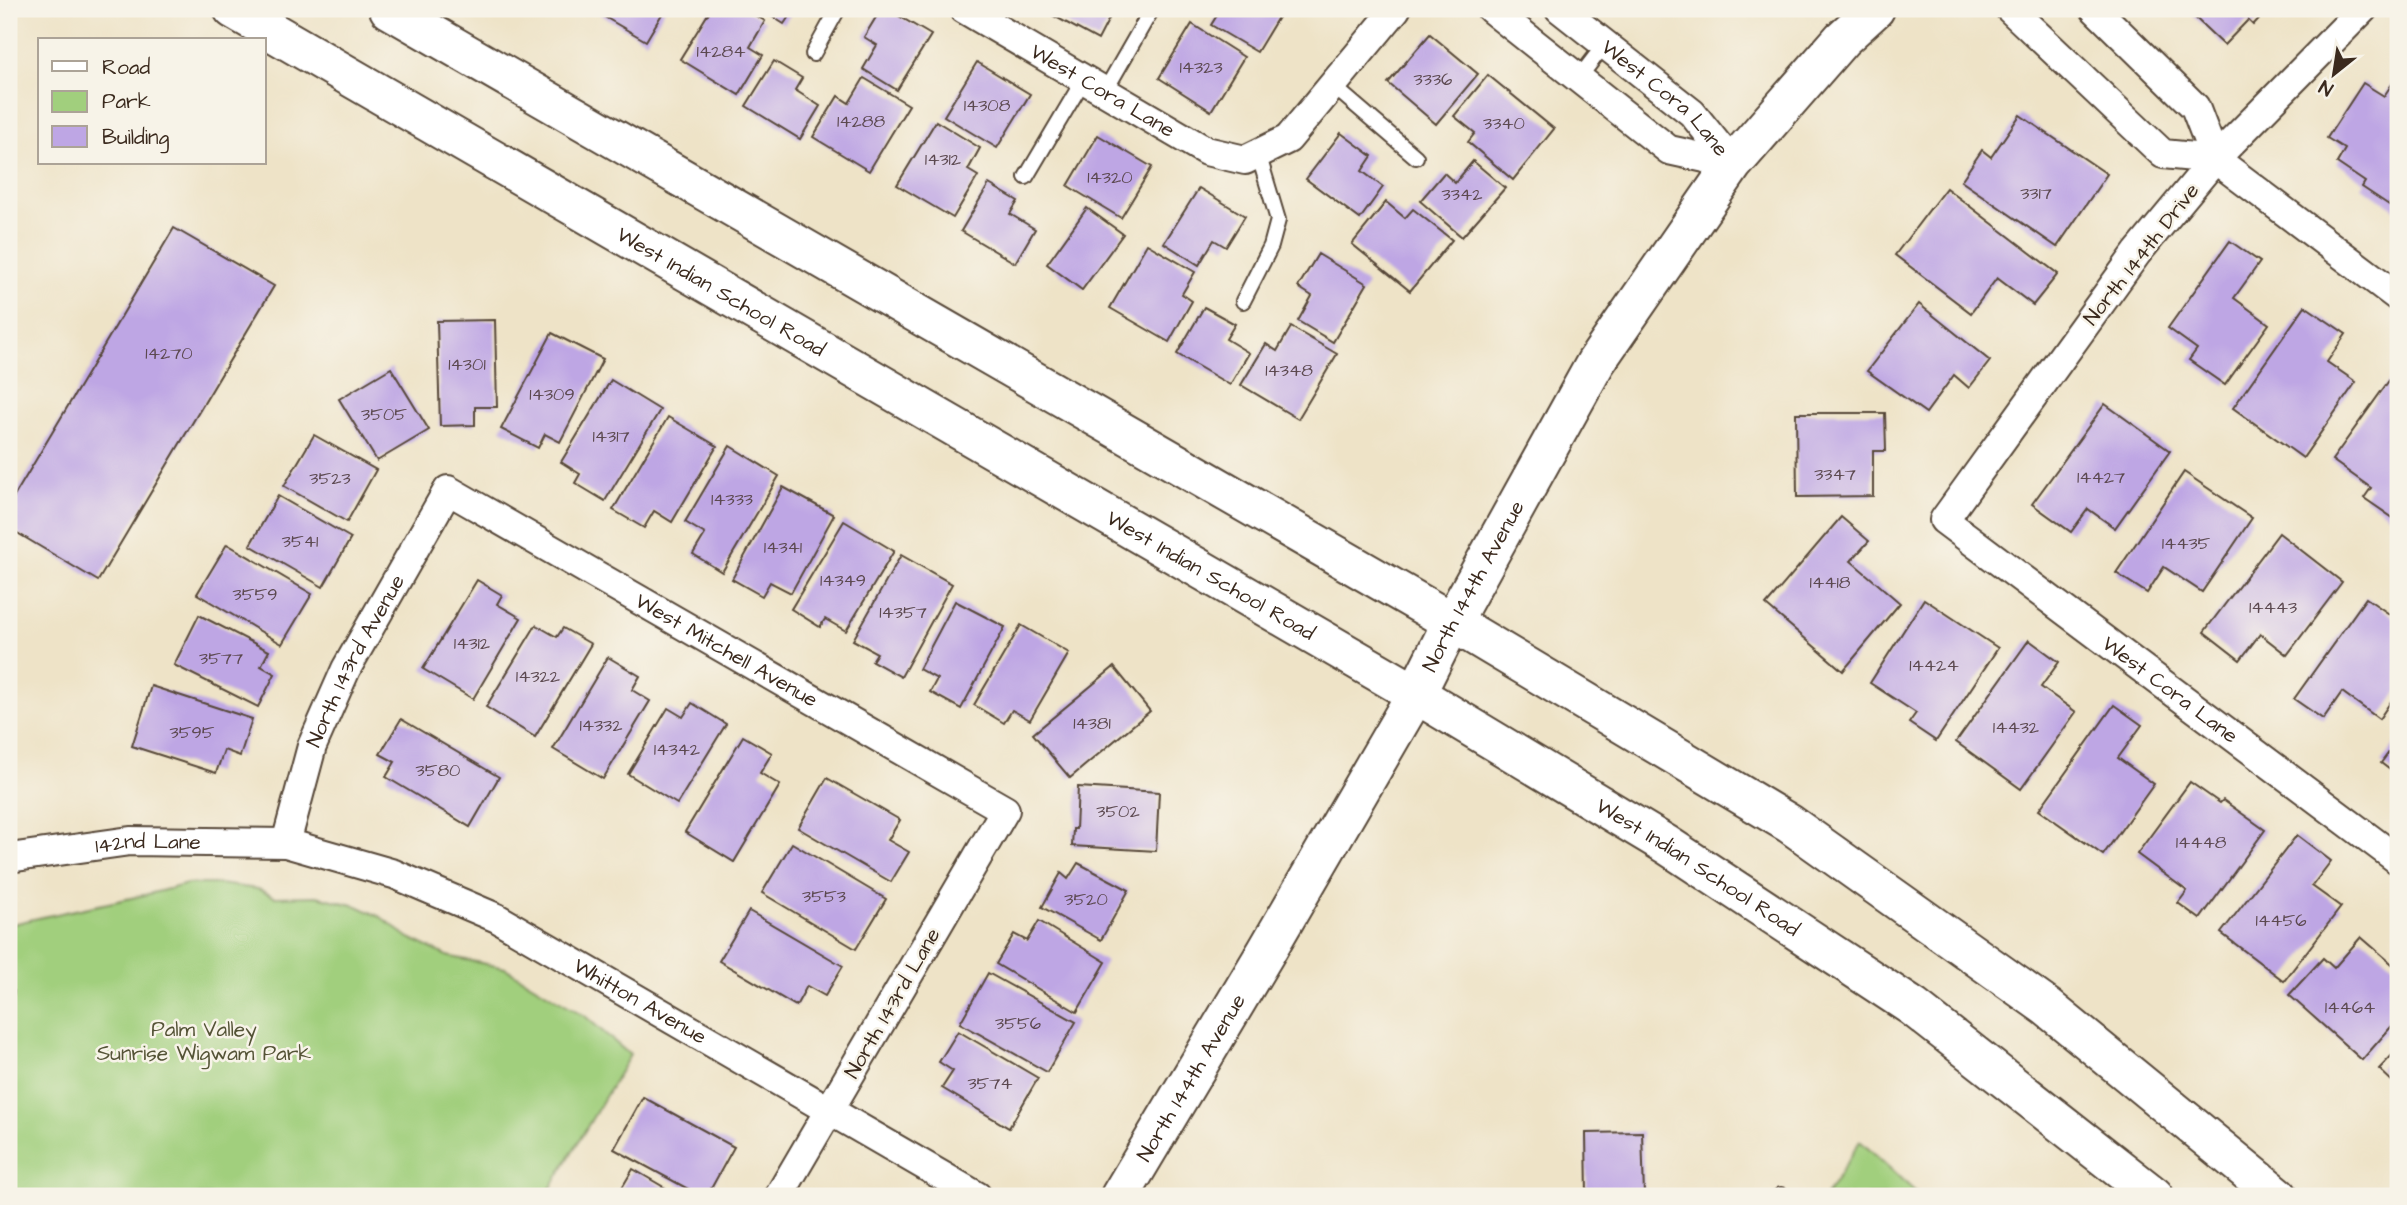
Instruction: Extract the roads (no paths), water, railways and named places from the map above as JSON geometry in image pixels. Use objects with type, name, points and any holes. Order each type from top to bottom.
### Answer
[{"type":"main road","name":"West Indian School Road","points":[[233,9],[1416,694],[1667,845],[1913,1007],[2154,1196]]},
{"type":"main road","points":[[388,9],[1452,622],[1733,789],[1869,878],[2047,1007],[2278,1196]]},
{"type":"main road","name":"North 144th Avenue","points":[[1120,1196],[1416,694],[1452,622],[1596,362],[1733,164],[1842,39],[1875,9]]},
{"type":"street","name":"West Cora Lane","points":[[964,9],[1206,151],[1251,156]]},
{"type":"street","points":[[1251,156],[1288,139],[1396,9]]},
{"type":"street","name":"West Cora Lane","points":[[1491,9],[1669,150],[1733,164]]},
{"type":"street","name":"West Cora Lane","points":[[1560,9],[1692,113],[1733,164]]},
{"type":"street","points":[[2010,9],[2163,154],[2216,159]]},
{"type":"street","points":[[2095,9],[2195,107],[2216,159],[2398,297]]},
{"type":"street","name":"North 144th Drive","points":[[1944,520],[2137,253],[2216,159],[2363,9]]},
{"type":"street","name":"West Mitchell Avenue","points":[[448,490],[1006,810]]},
{"type":"street","name":"North 143rd Avenue","points":[[286,843],[312,746],[346,669],[448,490]]},
{"type":"street","name":"West Cora Lane","points":[[1944,520],[2398,860]]},
{"type":"street","name":"North 143rd Lane","points":[[779,1196],[1006,810]]},
{"type":"street","name":"142nd Lane","points":[[9,858],[130,841],[286,843]]},
{"type":"street","name":"Whitton Avenue","points":[[286,843],[394,874],[497,918],[977,1196]]},
{"type":"lane","points":[[813,54],[838,9]]},
{"type":"lane","points":[[1026,177],[1152,9]]},
{"type":"lane","points":[[1578,79],[1605,44]]},
{"type":"lane","points":[[1332,85],[1416,157]]},
{"type":"lane","points":[[1243,301],[1271,246],[1278,220],[1251,156]]},
{"type":"park label","name":"Palm Valley Sunrise Wigwam Park","points":[[204,1041]]}]
